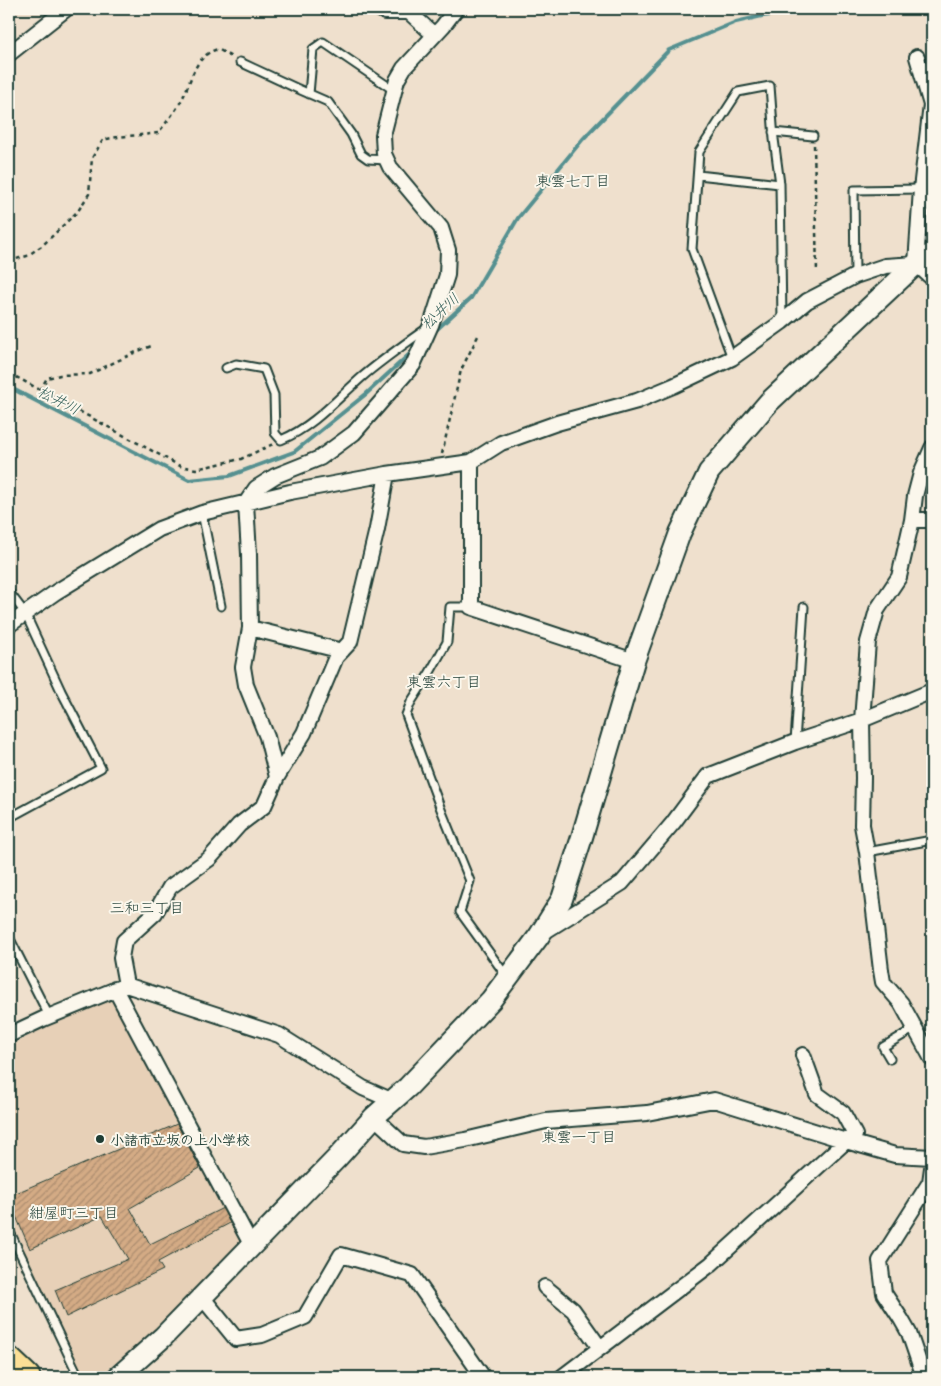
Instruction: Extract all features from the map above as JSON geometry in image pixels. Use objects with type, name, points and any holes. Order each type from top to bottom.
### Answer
[{"type":"highway","points":[[9,1360],[27,1377]]},
{"type":"street","points":[[9,54],[66,9]]},
{"type":"street","points":[[380,9],[385,12],[409,12],[434,35]]},
{"type":"street","points":[[277,777],[267,737],[246,684],[243,667],[250,628],[246,503],[256,488],[275,476],[320,458],[354,433],[413,365],[431,325],[447,275],[448,250],[441,228],[390,167],[384,154],[383,135],[397,80],[404,68],[456,9]]},
{"type":"street","points":[[917,57],[931,105],[921,190],[924,259],[932,278]]},
{"type":"street","points":[[9,625],[56,592],[159,529],[202,513],[290,492],[386,474],[471,462],[501,443],[557,423],[637,401],[673,386],[732,358],[782,322],[807,301],[855,276],[885,266],[924,259]]},
{"type":"street","points":[[118,1377],[163,1337],[337,1158],[374,1117],[393,1101],[491,1000],[539,936],[562,898],[634,661],[680,533],[709,472],[769,402],[924,259]]},
{"type":"street","points":[[932,448],[921,473],[917,488],[899,577],[877,610],[868,642],[862,720],[862,825],[881,970],[884,982],[901,1003],[932,1059]]},
{"type":"street","points":[[471,462],[471,607],[634,661]]},
{"type":"street","points":[[252,1246],[121,987],[121,958],[124,942],[155,913],[170,886],[209,859],[239,825],[264,806],[277,777],[304,733],[336,657],[350,642],[377,529],[386,474]]},
{"type":"street","points":[[912,520],[932,520]]},
{"type":"street","points":[[250,628],[342,651]]},
{"type":"street","points":[[539,936],[622,883],[673,823],[708,776],[794,742],[862,720],[932,691]]},
{"type":"street","points":[[9,1035],[49,1016],[121,987],[279,1035],[363,1088],[393,1101]]},
{"type":"street","points":[[562,1377],[711,1264],[846,1141],[855,1135],[843,1113],[817,1094],[804,1055]]},
{"type":"street","points":[[374,1117],[403,1144],[424,1147],[465,1140],[546,1121],[647,1112],[714,1100],[895,1155],[932,1158]]},
{"type":"street","points":[[924,1377],[909,1333],[884,1293],[880,1261],[930,1182],[932,1168]]},
{"type":"street","points":[[202,1297],[236,1339],[262,1335],[305,1317],[341,1255],[412,1275],[484,1377]]},
{"type":"street","points":[[545,1287],[573,1310],[600,1348]]},
{"type":"lane","points":[[309,94],[313,49],[323,42],[395,90]]},
{"type":"lane","points":[[240,62],[328,102],[351,134],[361,154],[368,159],[387,160]]},
{"type":"lane","points":[[732,358],[692,249],[700,152],[738,92],[770,86],[773,132],[780,184],[782,322]]},
{"type":"lane","points":[[773,132],[814,136]]},
{"type":"lane","points":[[698,175],[780,184]]},
{"type":"lane","points":[[855,276],[854,190],[921,190]]},
{"type":"lane","points":[[226,368],[236,364],[264,369],[274,395],[275,433],[281,440],[305,428],[364,375],[431,325]]},
{"type":"lane","points":[[202,513],[221,606]]},
{"type":"lane","points":[[9,592],[26,613],[61,691],[101,768],[9,818]]},
{"type":"lane","points":[[471,607],[450,607],[446,642],[411,702],[406,715],[470,881],[460,912],[508,978]]},
{"type":"lane","points":[[794,742],[804,607]]},
{"type":"lane","points":[[867,852],[932,840]]},
{"type":"lane","points":[[9,937],[49,1016]]},
{"type":"lane","points":[[890,1059],[883,1047],[915,1028]]},
{"type":"lane","points":[[9,1230],[79,1377]]},
{"type":"path","points":[[9,261],[27,256],[43,245],[78,211],[89,194],[92,158],[103,140],[114,137],[144,136],[158,133],[181,101],[195,67],[211,51],[218,50],[240,62]]},
{"type":"path","points":[[814,136],[817,273]]},
{"type":"path","points":[[442,466],[442,450],[461,370],[479,334]]},
{"type":"path","points":[[40,390],[47,378],[60,375],[90,374],[154,345]]},
{"type":"path","points":[[9,373],[180,466],[188,468],[196,469],[241,459],[281,440]]},
{"type":"shaded area","name":"小諸市立坂の上小学校","points":[[107,992],[252,1246],[99,1377],[79,1377],[9,1232],[9,1047]]},
{"type":"building","name":"小諸市立坂の上小学校","points":[[177,1124],[200,1168],[130,1208],[150,1244],[223,1208],[230,1223],[158,1262],[163,1270],[66,1317],[55,1290],[128,1259],[102,1216],[30,1249],[9,1196]]},
{"type":"waterway","name":"松井川","points":[[434,332],[471,298],[518,218],[583,139],[669,50],[736,22],[762,16],[828,9]]},
{"type":"waterway","name":"松井川","points":[[9,387],[189,480],[229,476],[294,452],[366,394],[414,350]]},
{"type":"place","name":"小諸市立坂の上小学校","points":[[100,1139]]},
{"type":"district","name":"東雲七丁目","points":[[573,180]]},
{"type":"district","name":"東雲六丁目","points":[[444,681]]},
{"type":"district","name":"三和三丁目","points":[[147,907]]},
{"type":"district","name":"東雲一丁目","points":[[579,1136]]},
{"type":"district","name":"紺屋町三丁目","points":[[74,1212]]}]
